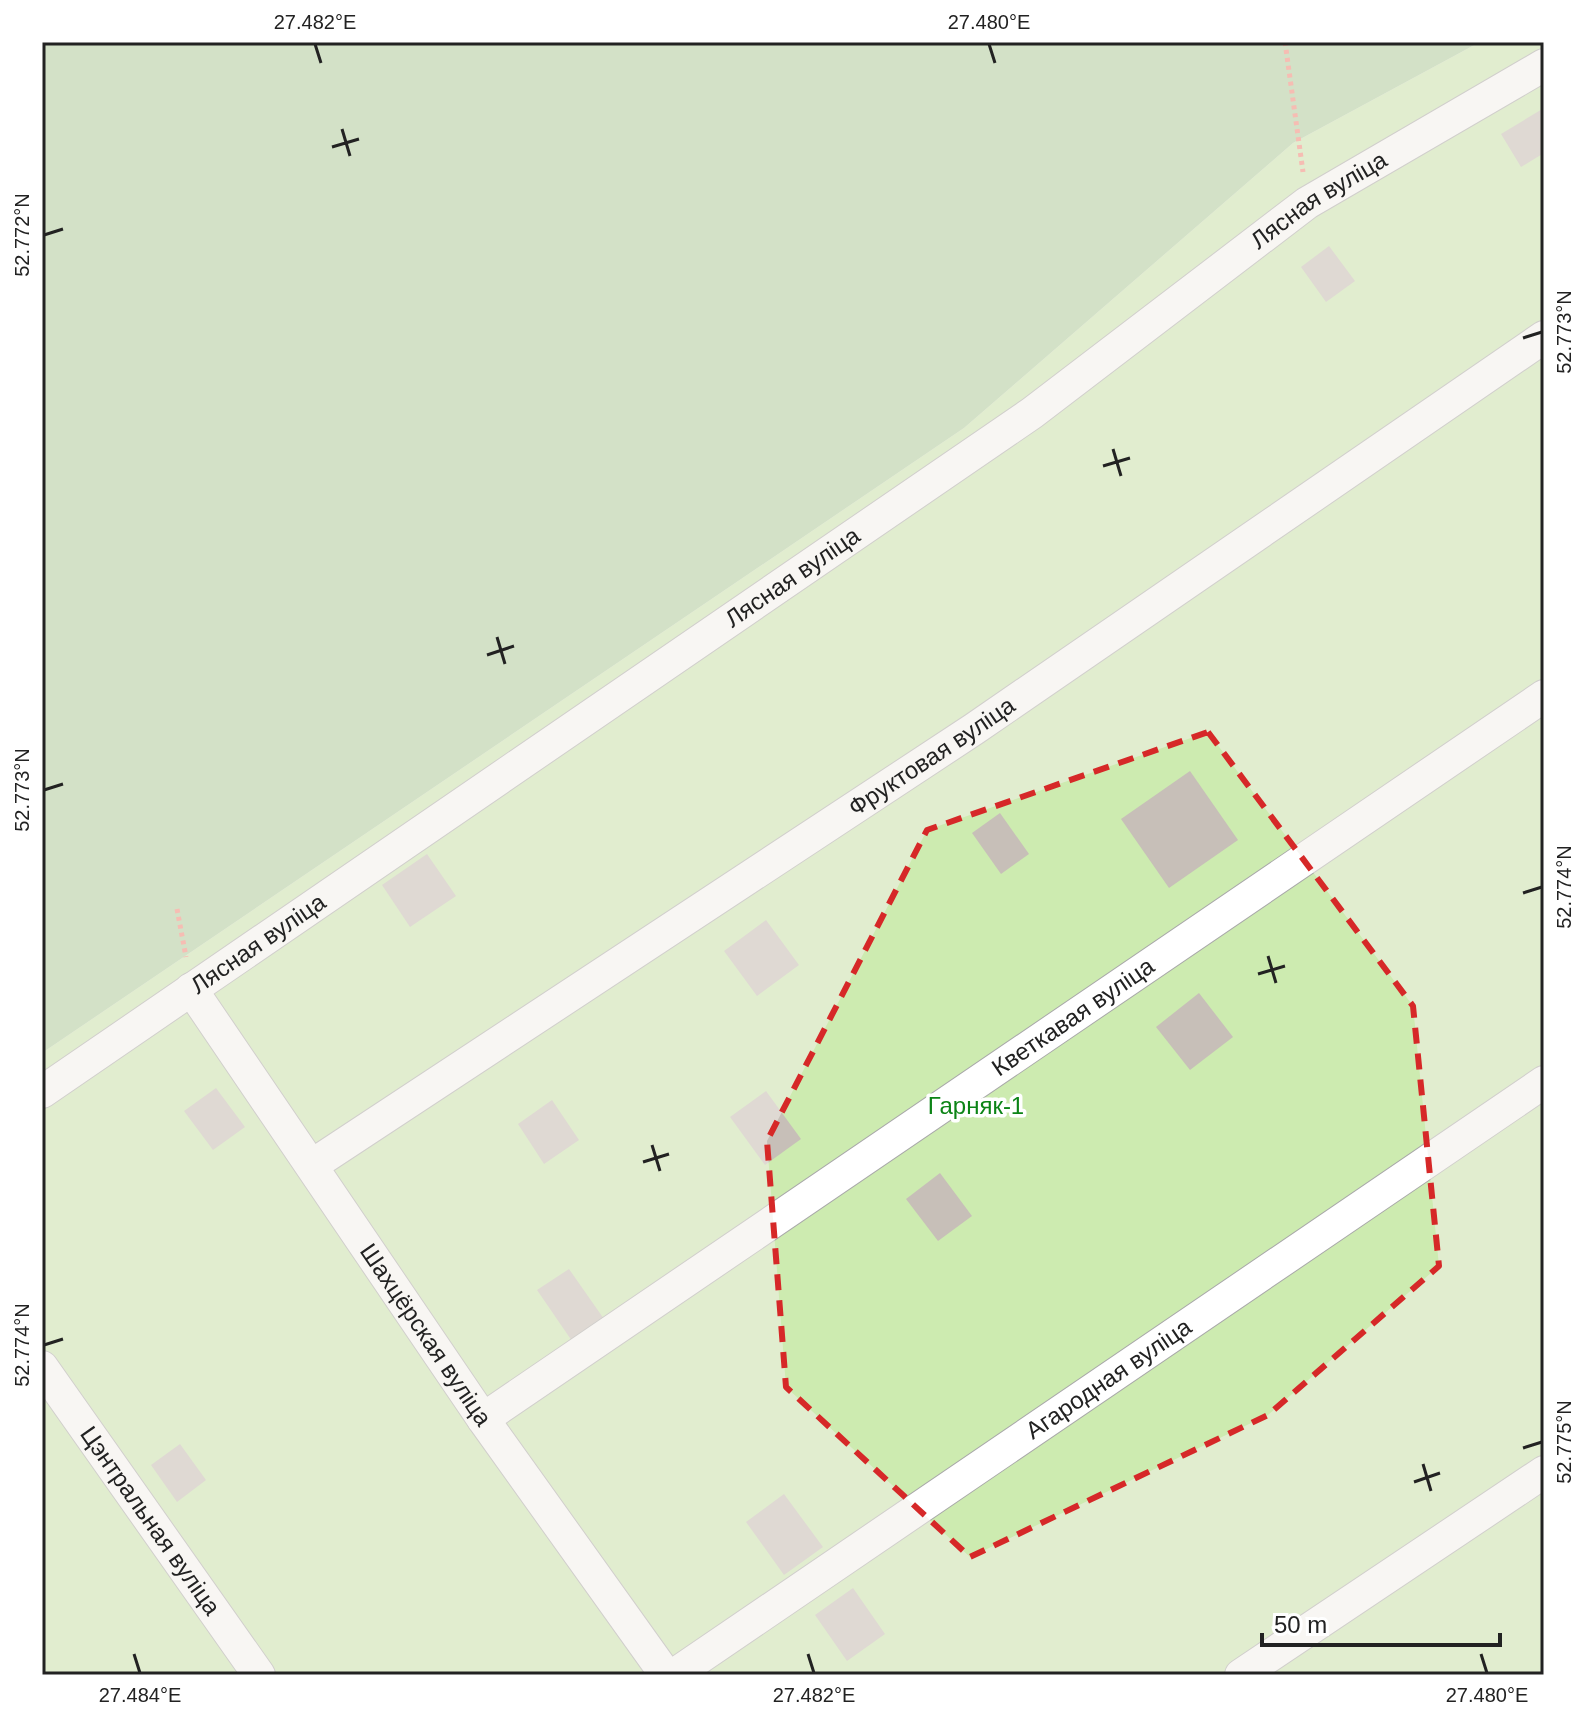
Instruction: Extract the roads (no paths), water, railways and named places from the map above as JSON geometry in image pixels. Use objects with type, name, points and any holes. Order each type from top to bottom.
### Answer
[{"type":"street","name":"Лясная вуліца","points":[[42,1092],[1032,413],[1307,203],[1544,65]]},
{"type":"street","name":"Фруктовая вуліца","points":[[314,1164],[974,729],[1544,337]]},
{"type":"street","name":"Кветкавая вуліца","points":[[483,1419],[1544,696]]},
{"type":"street","name":"Шахцёрская вуліца","points":[[191,989],[314,1164],[483,1419],[666,1675]]},
{"type":"street","name":"Агародная вуліца","points":[[674,1675],[1544,1082]]},
{"type":"street","name":"Цэнтральная вуліца","points":[[42,1367],[259,1675]]},
{"type":"street","points":[[1241,1675],[1544,1472]]},
{"type":"park label","name":"Гарняк-1","points":[[976,1106]]}]
